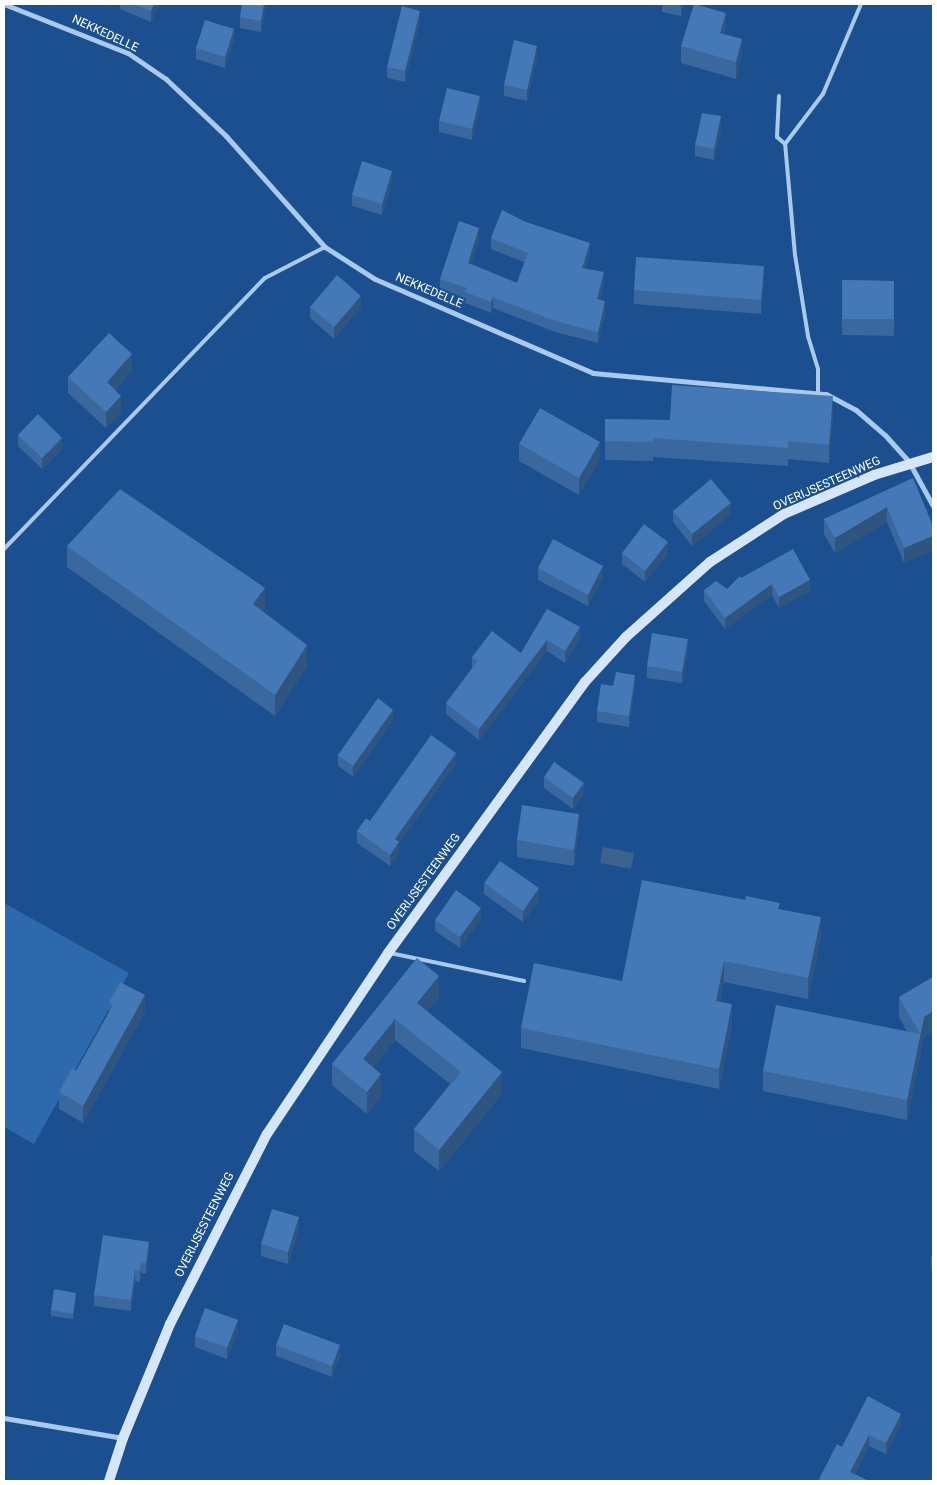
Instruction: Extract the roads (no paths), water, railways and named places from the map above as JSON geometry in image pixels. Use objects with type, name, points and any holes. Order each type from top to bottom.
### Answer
[{"type":"street","name":"NEKKEDELLE","points":[[4,4],[128,53],[166,79],[226,136],[325,247],[375,279],[593,374],[826,394],[856,410],[909,462],[933,506]]},
{"type":"street","name":"OVERIJSESTEENWEG","points":[[109,1481],[123,1438],[170,1324],[238,1186],[297,1088],[388,953],[585,682],[626,637],[674,591],[710,562],[784,514],[909,462],[933,457]]},
{"type":"street","points":[[4,1418],[123,1438]]},
{"type":"lane","points":[[785,144],[823,94],[860,4]]},
{"type":"lane","points":[[779,96],[778,137],[785,144],[795,255],[808,336],[818,369],[818,393]]},
{"type":"lane","points":[[4,549],[265,278],[325,247]]},
{"type":"lane","points":[[388,953],[524,981]]}]
